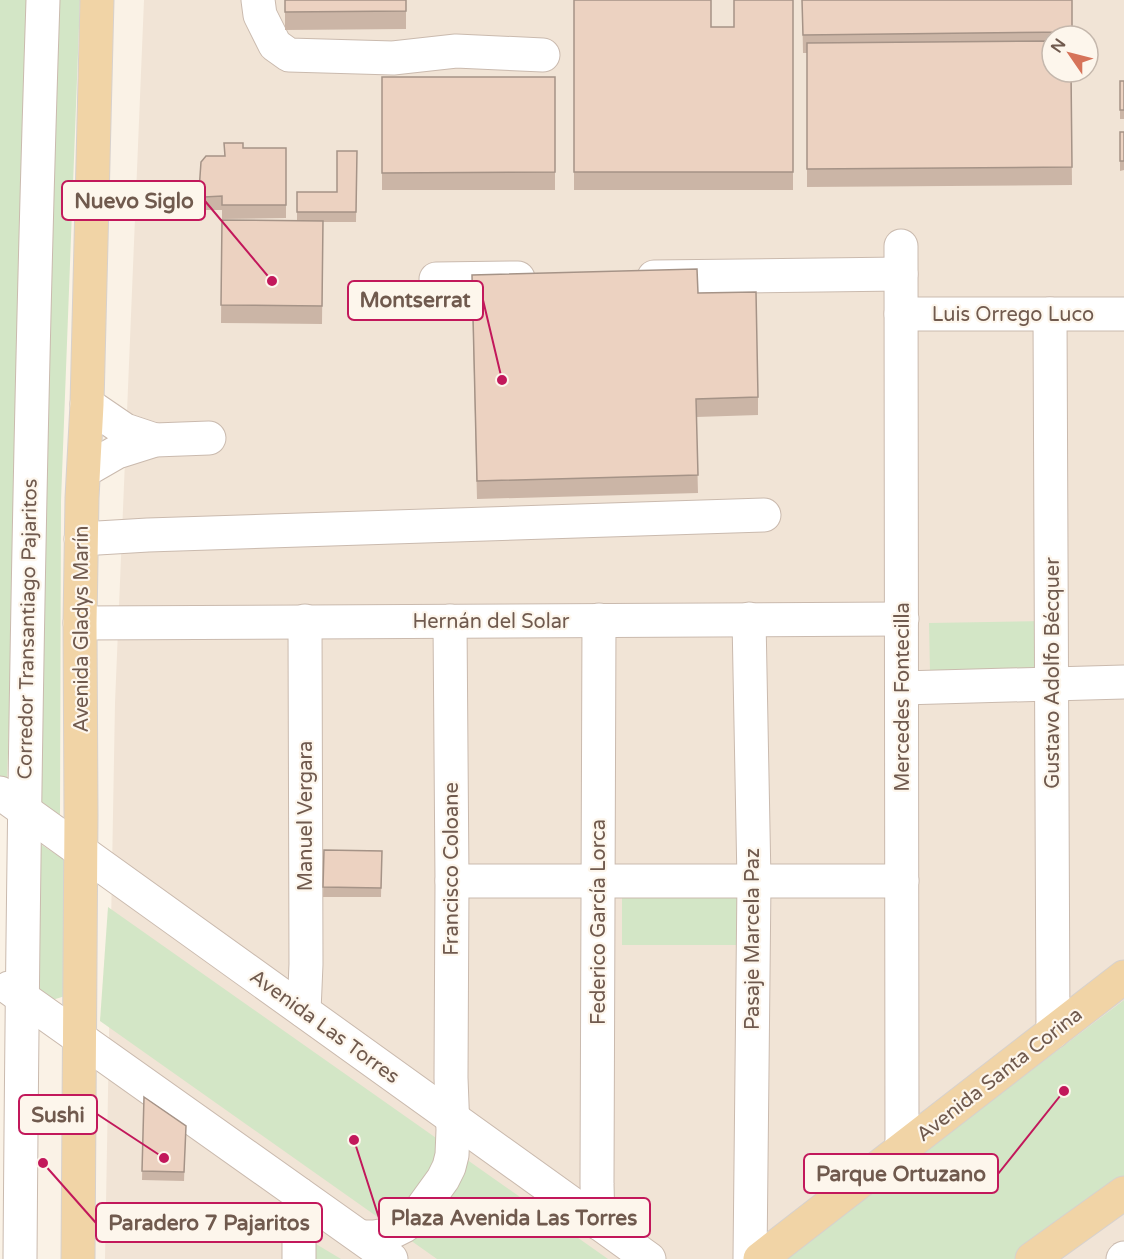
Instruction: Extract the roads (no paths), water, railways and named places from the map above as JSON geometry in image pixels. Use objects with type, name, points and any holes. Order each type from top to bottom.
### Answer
[{"type":"main road","name":"Avenida Gladys Marín","points":[[78,1259],[81,539],[98,0]]},
{"type":"main road","name":"Avenida Santa Corina","points":[[760,1259],[1124,977]]},
{"type":"main road","points":[[1032,1259],[1124,1193]]},
{"type":"street","name":"Corredor Transantiago Pajaritos","points":[[20,1259],[11,989],[12,801],[29,490],[42,0]]},
{"type":"street","points":[[258,0],[260,15],[274,45],[290,55],[393,58],[456,51],[543,55]]},
{"type":"street","name":"Mercedes Fontecilla","points":[[627,277],[901,260],[902,1148]]},
{"type":"street","points":[[436,279],[544,278]]},
{"type":"street","name":"Luis Orrego Luco","points":[[901,314],[1124,314]]},
{"type":"street","name":"Gustavo Adolfo Bécquer","points":[[1050,314],[1053,1032]]},
{"type":"street","points":[[87,404],[125,430],[155,440]]},
{"type":"street","points":[[84,471],[117,452],[155,440],[209,438]]},
{"type":"street","points":[[81,539],[160,534],[764,514]]},
{"type":"street","name":"Hernán del Solar","points":[[80,623],[902,619]]},
{"type":"street","name":"Federico García Lorca","points":[[598,1223],[599,620]]},
{"type":"street","name":"Pasaje Marcela Paz","points":[[748,620],[754,881],[750,1259]]},
{"type":"street","name":"Manuel Vergara","points":[[304,1011],[306,964],[305,621]]},
{"type":"street","name":"Francisco Coloane","points":[[361,1237],[374,1237],[396,1231],[404,1226],[421,1210],[449,1167],[452,1155],[453,882],[450,621]]},
{"type":"street","points":[[902,688],[1124,682]]},
{"type":"street","name":"Avenida Las Torres","points":[[12,801],[649,1259]]},
{"type":"street","points":[[453,882],[902,881]]},
{"type":"street","points":[[11,989],[390,1259]]},
{"type":"street","points":[[299,1194],[299,1259]]},
{"type":"place","name":"Nuevo Siglo","points":[[272,281]]},
{"type":"place","name":"Montserrat","points":[[502,380]]},
{"type":"place","name":"Parque Ortuzano","points":[[1064,1091]]},
{"type":"place","name":"Plaza Avenida Las Torres","points":[[354,1140]]},
{"type":"place","name":"Sushi","points":[[164,1158]]},
{"type":"place","name":"Paradero 7 Pajaritos","points":[[43,1163]]}]
